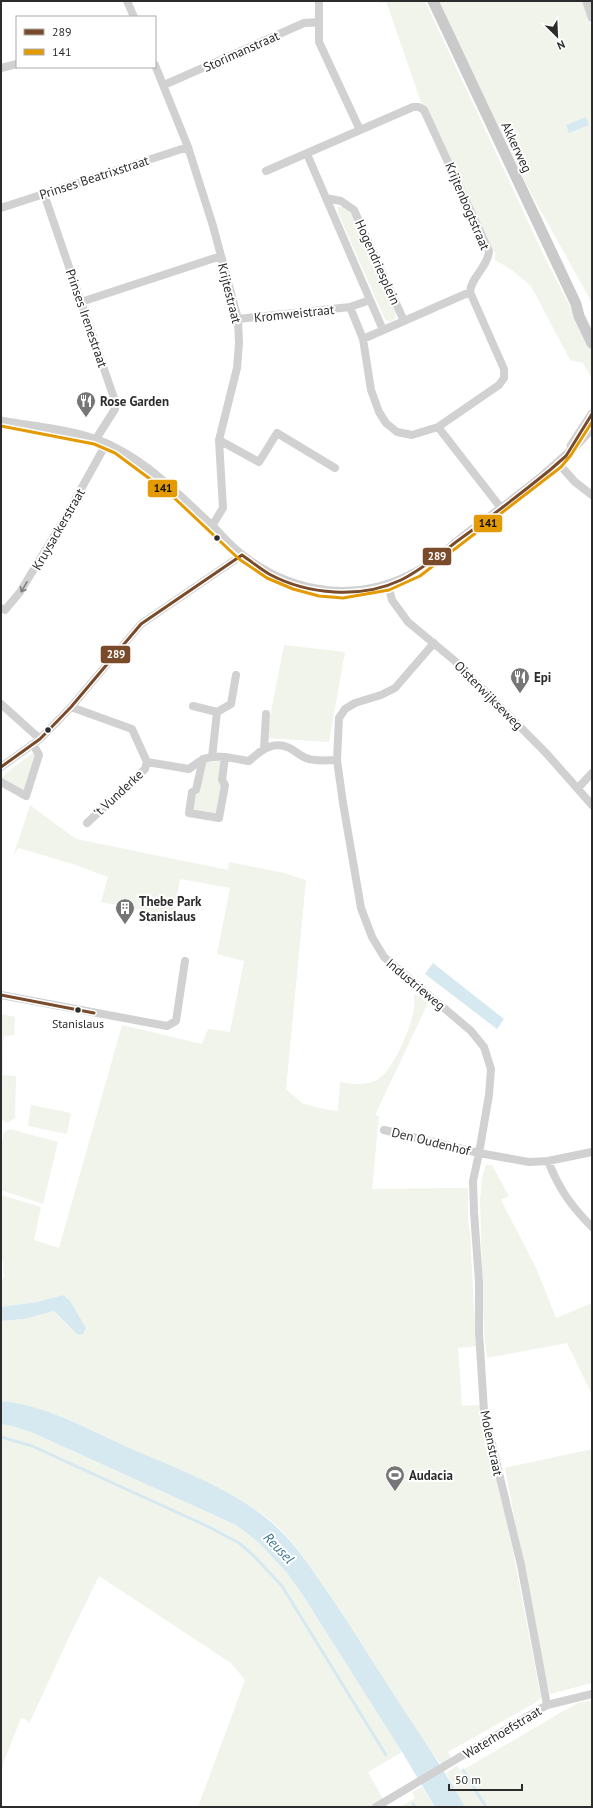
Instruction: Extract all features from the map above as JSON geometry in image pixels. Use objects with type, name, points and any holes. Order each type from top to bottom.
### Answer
[{"type":"main road","name":"Akkerweg","points":[[433,1],[576,304],[579,316],[592,343]]},
{"type":"main road","name":"Akkerweg","points":[[576,304],[584,314],[592,329]]},
{"type":"street","points":[[127,1],[134,16]]},
{"type":"street","points":[[319,1],[319,42],[360,130]]},
{"type":"street","points":[[586,1],[592,18]]},
{"type":"street","name":"Storimanstraat","points":[[164,85],[304,23],[319,22]]},
{"type":"street","points":[[1,68],[16,64]]},
{"type":"street","name":"Krijtestraat","points":[[156,67],[188,146],[238,319],[239,343],[237,368],[219,440],[223,508],[212,526]]},
{"type":"street","name":"Krijtenbogtstraat","points":[[266,171],[413,107],[419,107],[424,110],[489,251],[489,259],[471,286],[470,292]]},
{"type":"street","name":"Prinses Beatrixstraat","points":[[1,208],[188,146]]},
{"type":"street","name":"Hogendriesplein","points":[[307,154],[383,330]]},
{"type":"street","name":"Prinses Irenestraat","points":[[44,194],[115,401],[115,409],[96,439]]},
{"type":"street","name":"Hogendriesplein","points":[[326,198],[341,201],[354,210],[404,321]]},
{"type":"street","points":[[81,302],[221,256]]},
{"type":"street","points":[[470,292],[504,369],[504,378],[499,385],[438,427],[501,508]]},
{"type":"street","name":"Hogendriesplein","points":[[363,339],[470,292]]},
{"type":"street","name":"Kromweistraat","points":[[238,319],[350,307],[370,300]]},
{"type":"street","name":"Kromweistraat","points":[[350,307],[363,339],[371,390],[379,412],[386,423],[397,432],[412,435],[438,427]]},
{"type":"street","points":[[566,456],[592,414]]},
{"type":"street","points":[[1,422],[96,439],[118,449],[172,489],[242,555],[270,574],[295,584],[320,591],[342,593],[356,592],[388,585],[417,572],[573,451],[592,428]]},
{"type":"street","points":[[219,440],[259,462],[277,433],[335,468]]},
{"type":"street","name":"Kruysackerstraat","points":[[3,609],[20,592],[65,518],[106,444]]},
{"type":"street","points":[[558,463],[575,482],[592,495]]},
{"type":"street","points":[[1,767],[37,742],[71,706],[141,624],[242,555]]},
{"type":"street","name":"Oisterwijkseweg","points":[[388,585],[392,600],[408,622],[455,660],[578,788],[592,805]]},
{"type":"street","name":"Industrieweg","points":[[434,643],[395,688],[382,695],[345,709],[339,718],[337,760],[361,908],[372,937],[384,957],[471,1031],[484,1047],[491,1069],[489,1095],[479,1153]]},
{"type":"street","points":[[193,706],[217,712],[231,704],[236,675]]},
{"type":"street","points":[[1,704],[37,742],[39,755],[26,796],[1,782]]},
{"type":"street","name":"'t Vunderke","points":[[71,706],[132,729],[147,762],[145,769],[87,823]]},
{"type":"street","points":[[212,757],[217,712]]},
{"type":"street","points":[[264,749],[266,714]]},
{"type":"street","points":[[264,749],[270,745],[278,744],[286,746],[307,759],[317,761],[337,760]]},
{"type":"street","name":"'t Vunderke","points":[[147,762],[189,769],[203,759],[212,757],[225,757],[249,761],[264,749]]},
{"type":"street","points":[[203,759],[196,790],[192,792],[188,813],[219,818],[226,785],[222,780],[225,757]]},
{"type":"street","points":[[578,788],[592,773]]},
{"type":"street","points":[[1,995],[167,1026],[176,1021],[185,961]]},
{"type":"street","name":"Den Oudenhof","points":[[384,1130],[479,1153]]},
{"type":"street","points":[[479,1153],[529,1162],[548,1161],[592,1152]]},
{"type":"street","name":"Molenstraat","points":[[479,1153],[473,1181],[479,1282],[479,1332],[484,1411],[521,1565],[547,1705]]},
{"type":"street","points":[[548,1161],[564,1195],[592,1227]]},
{"type":"street","name":"Waterhoefstraat","points":[[376,1807],[547,1705],[592,1694]]},
{"type":"shaded area","points":[[378,1],[425,1],[547,262],[592,349],[592,379],[583,363],[570,360],[531,286],[512,270],[495,260],[495,253],[467,198],[430,116],[421,102],[387,4],[385,2],[380,3]]},
{"type":"shaded area","points":[[438,1],[584,1],[592,30],[592,303],[525,182]]},
{"type":"shaded area","points":[[338,207],[344,207],[352,215],[395,311],[396,318],[390,322],[386,320],[383,315],[338,213]]},
{"type":"shaded area","points":[[284,645],[345,652],[329,742],[266,738]]},
{"type":"shaded area","points":[[33,753],[36,756],[26,791],[21,791],[2,778],[6,773]]},
{"type":"shaded area","points":[[222,761],[223,785],[218,814],[192,811],[193,797],[199,793],[206,762]]},
{"type":"shaded area","points":[[30,805],[76,839],[228,870],[229,862],[284,873],[306,880],[286,1089],[302,1103],[318,1108],[338,1111],[340,1082],[363,1084],[377,1080],[383,1075],[395,1059],[409,1027],[414,1009],[414,994],[428,1003],[375,1115],[379,1116],[372,1189],[468,1188],[468,1219],[476,1346],[458,1348],[462,1406],[480,1405],[513,1551],[541,1698],[448,1752],[451,1758],[441,1764],[410,1721],[338,1607],[311,1568],[292,1542],[270,1520],[255,1509],[221,1490],[85,1427],[36,1408],[1,1401],[1,1321],[24,1319],[54,1311],[78,1335],[63,1295],[37,1302],[1,1307],[1,1281],[4,1277],[3,1261],[1,1260],[1,1195],[41,1207],[34,1240],[59,1248],[122,1025],[202,1044],[208,1029],[230,1032],[244,961],[217,954],[230,888],[180,879],[173,916],[101,902],[108,877],[73,864],[18,848],[13,857]]},
{"type":"shaded area","points":[[1,1014],[15,1017],[14,1035],[4,1036],[3,1041],[3,1075],[16,1076],[15,1118],[7,1123],[1,1119]]},
{"type":"shaded area","points":[[31,1105],[71,1113],[67,1134],[28,1126]]},
{"type":"shaded area","points":[[10,1129],[58,1142],[43,1204],[1,1190],[1,1147],[4,1132]]},
{"type":"shaded area","points":[[486,1165],[492,1165],[509,1196],[501,1200],[537,1270],[556,1318],[592,1303],[592,1395],[567,1343],[487,1358],[484,1332],[480,1200],[482,1178]]},
{"type":"shaded area","points":[[1,1424],[31,1432],[236,1525],[257,1541],[287,1573],[302,1594],[402,1752],[368,1772],[383,1799],[369,1807],[198,1807],[245,1680],[231,1663],[99,1576],[29,1724],[27,1720],[21,1718],[4,1761],[1,1774]]},
{"type":"shaded area","points":[[592,1449],[592,1683],[550,1694],[542,1665],[505,1468]]},
{"type":"shaded area","points":[[592,1700],[592,1807],[465,1807],[446,1773],[457,1766],[461,1771],[578,1703]]},
{"type":"shaded area","points":[[422,1787],[435,1807],[400,1807],[415,1798],[412,1792]]},
{"type":"water","points":[[586,117],[589,125],[569,133],[566,125]]},
{"type":"water","points":[[433,963],[504,1019],[497,1029],[425,974]]},
{"type":"water","points":[[63,1295],[70,1301],[86,1328],[83,1334],[78,1335],[54,1311],[24,1319],[1,1321],[1,1307],[37,1302]]},
{"type":"water","name":"Reusel","points":[[1,1401],[33,1407],[65,1418],[125,1446],[182,1470],[238,1499],[271,1522],[298,1550],[329,1594],[465,1807],[435,1807],[302,1594],[287,1573],[257,1541],[236,1525],[31,1432],[1,1424]]},
{"type":"waterway","points":[[1,1437],[32,1446],[207,1526],[239,1543],[255,1557],[282,1586],[386,1755]]},
{"type":"waterway","points":[[463,1770],[486,1807]]},
{"type":"transit line","name":"289","points":[[242,555],[269,574],[284,581],[317,590],[335,592],[369,590],[401,580],[416,572],[550,470],[566,456],[592,414]]},
{"type":"transit line","name":"141","points":[[1,426],[94,444],[115,453],[169,493],[239,559],[267,578],[293,589],[319,596],[343,598],[389,590],[420,576],[561,467],[571,455],[592,422]]},
{"type":"transit line","name":"289","points":[[1,767],[40,739],[71,707],[141,624],[242,555]]},
{"type":"transit line","name":"289","points":[[1,995],[94,1013]]},
{"type":"place","name":"Rose Garden","points":[[86,418]]},
{"type":"place","name":"Epi","points":[[520,694]]},
{"type":"place","name":"Thebe Park Stanislaus","points":[[125,925]]},
{"type":"place","name":"Stanislaus","points":[[78,1010]]},
{"type":"place","name":"Audacia","points":[[395,1492]]}]
